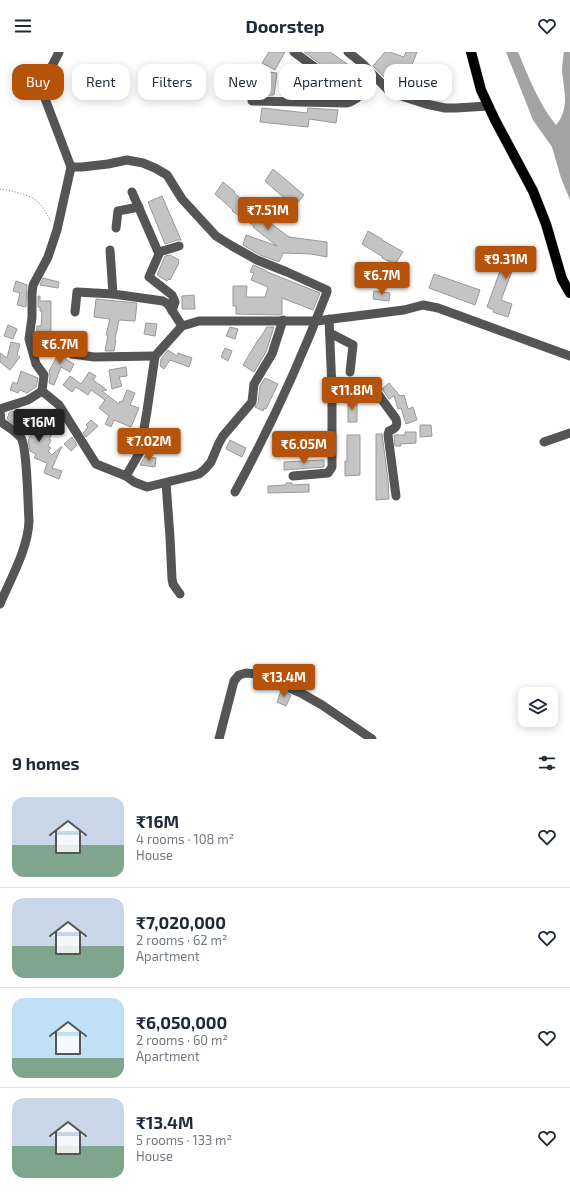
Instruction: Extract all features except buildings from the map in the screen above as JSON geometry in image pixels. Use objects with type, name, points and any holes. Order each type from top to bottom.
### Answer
[{"type":"main road","points":[[471,52],[481,90],[495,120],[533,191],[546,224],[562,279],[570,293]]},
{"type":"street","points":[[42,391],[44,375],[36,364],[29,339],[32,317],[32,293],[33,285],[48,257],[57,230],[70,166],[43,91],[59,52]]},
{"type":"street","points":[[294,52],[310,64]]},
{"type":"street","points":[[348,52],[363,64]]},
{"type":"street","points":[[376,78],[388,90],[395,94],[426,104],[456,108],[488,106]]},
{"type":"street","points":[[252,101],[347,103],[355,100]]},
{"type":"street","points":[[70,166],[82,167],[127,160],[143,163],[155,168],[167,175],[182,199],[216,236],[257,260],[327,290],[316,320],[268,429],[235,492]]},
{"type":"street","points":[[132,192],[159,252],[159,256],[149,277],[172,295],[175,302],[172,311]]},
{"type":"street","points":[[116,228],[118,211],[139,208]]},
{"type":"street","points":[[159,252],[180,246]]},
{"type":"street","points":[[110,250],[113,294]]},
{"type":"street","points":[[75,312],[78,292],[113,294],[159,300],[168,304],[182,326]]},
{"type":"street","points":[[126,476],[140,452],[155,356],[182,326],[199,321],[316,320],[404,310],[423,305],[438,308],[570,356]]},
{"type":"street","points":[[293,476],[328,472],[331,470],[332,390],[330,319]]},
{"type":"street","points":[[42,391],[59,405],[96,464],[126,476],[134,482],[147,488],[199,474],[211,462],[222,436],[252,402],[254,384],[272,354],[283,320]]},
{"type":"street","points":[[330,332],[353,345],[350,372]]},
{"type":"street","points":[[72,354],[94,357],[155,356]]},
{"type":"street","points":[[332,390],[375,390],[396,419],[397,426],[389,431],[388,436],[396,496]]},
{"type":"street","points":[[0,604],[26,544],[29,532],[29,521],[22,439],[15,431],[1,423],[0,410],[28,400],[42,391]]},
{"type":"street","points":[[544,442],[570,433]]},
{"type":"street","points":[[166,483],[172,579],[173,584],[180,594]]},
{"type":"street","points":[[219,739],[234,681],[239,675],[246,673],[257,674],[301,693],[322,705],[372,739]]},
{"type":"path","points":[[0,189],[22,194],[38,202],[57,230]]},
{"type":"shaded area","points":[[506,52],[518,52],[539,100],[556,125],[565,106],[562,71],[564,52],[570,52],[570,200],[561,178],[552,147],[533,120]]}]
